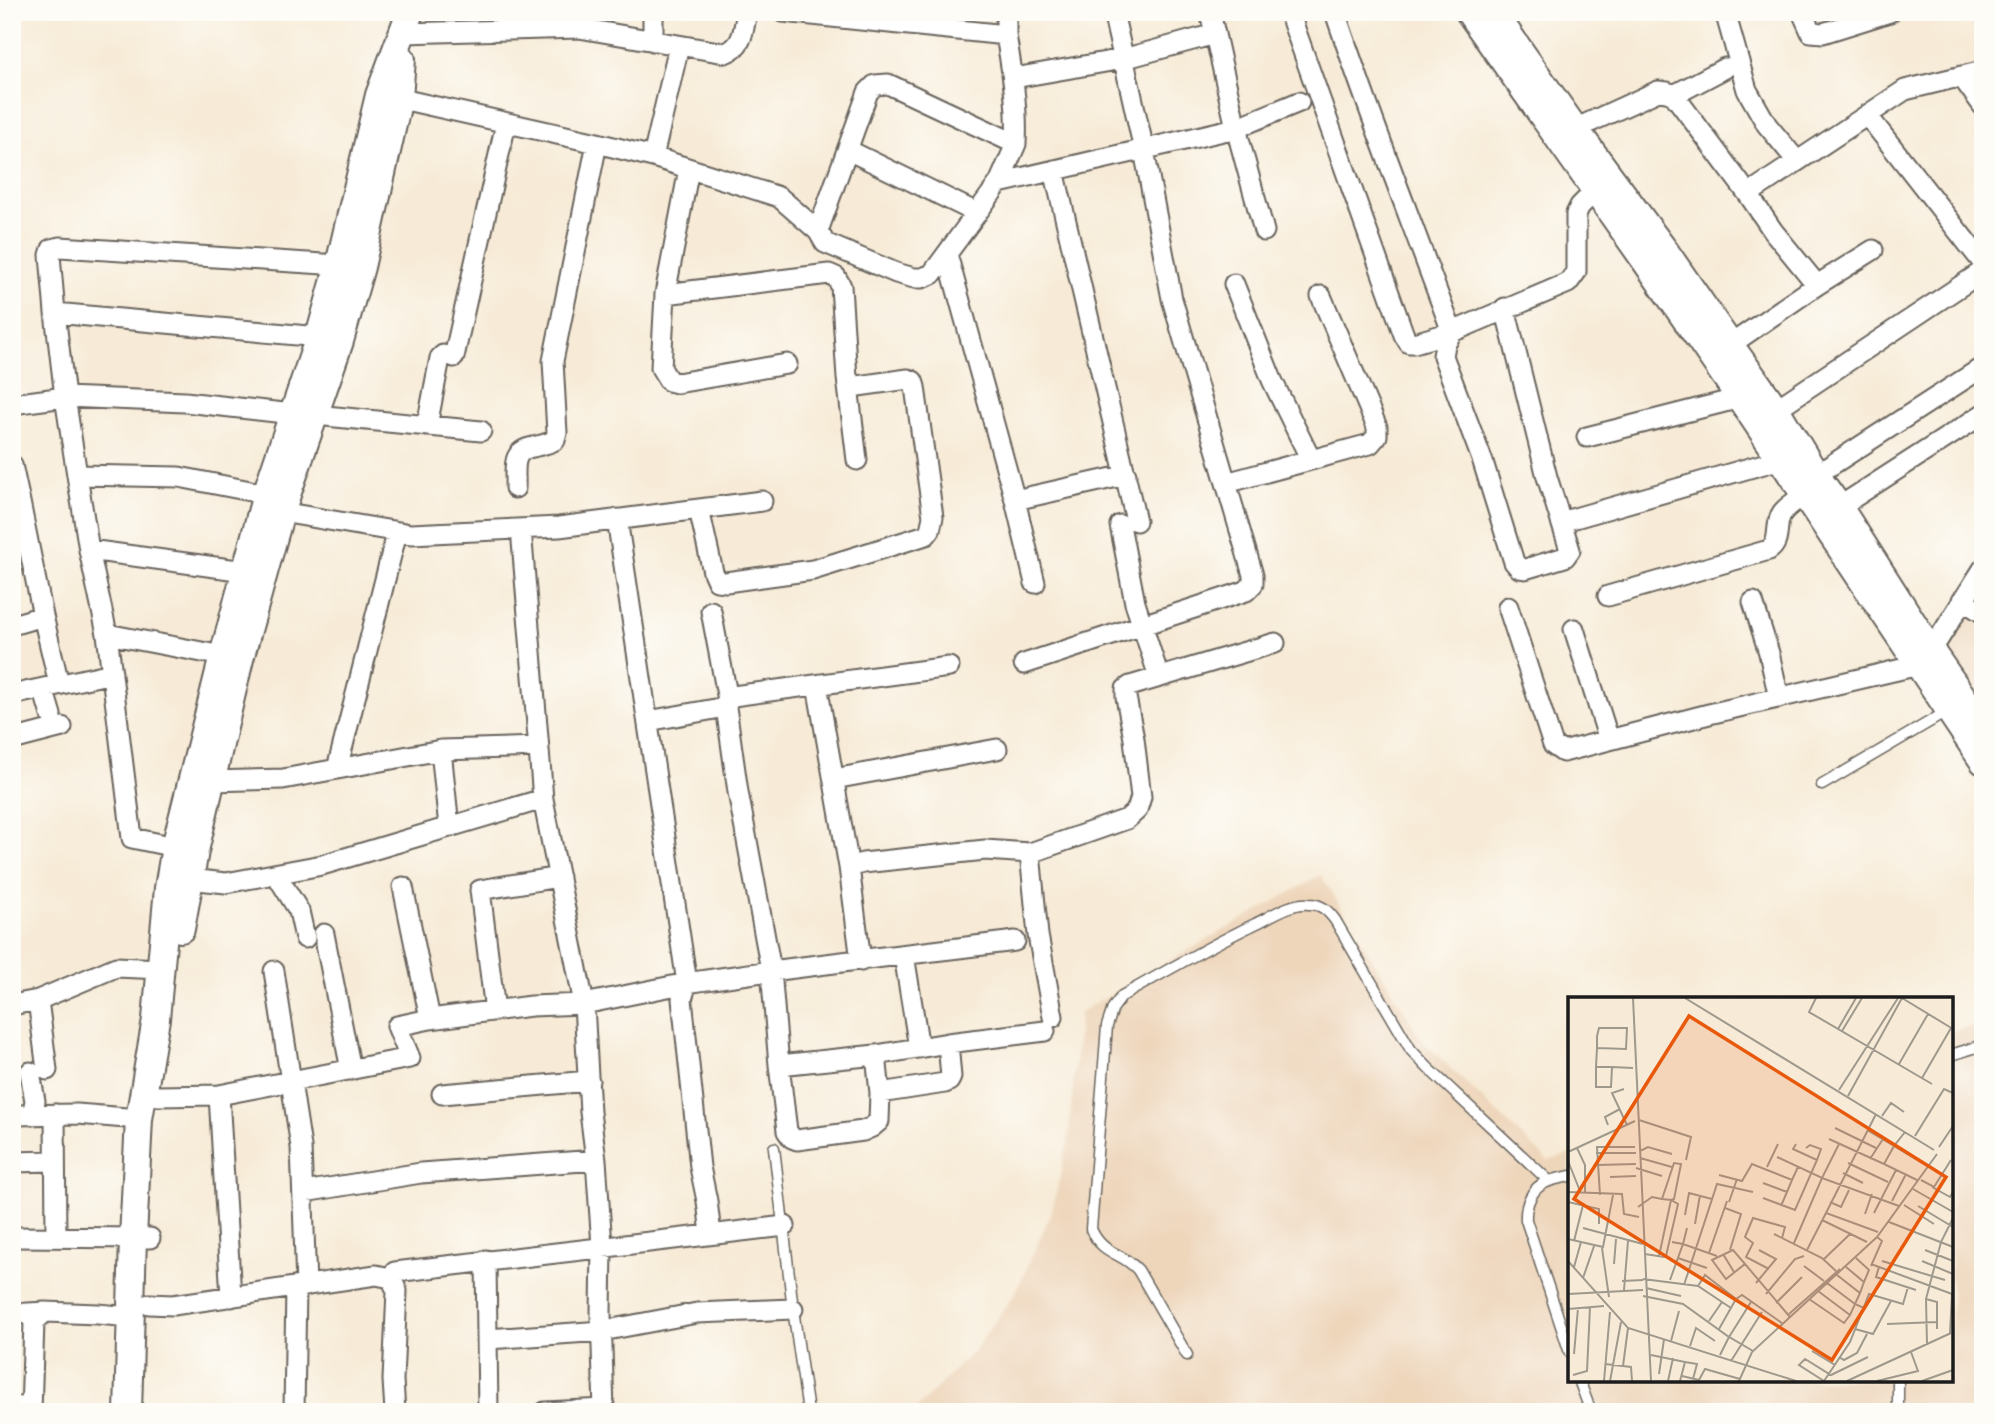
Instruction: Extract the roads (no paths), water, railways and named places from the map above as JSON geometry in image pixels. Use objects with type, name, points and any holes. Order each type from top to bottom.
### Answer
[{"type":"street","points":[[653,12],[653,41]]},
{"type":"street","points":[[304,415],[319,337],[389,97],[407,23],[558,21],[579,28],[725,54],[735,49],[740,42],[747,12]]},
{"type":"street","points":[[783,12],[1006,35]]},
{"type":"street","points":[[389,97],[653,157],[779,197],[818,231],[825,243],[896,273],[922,278],[932,274],[999,183],[1016,144],[1014,78],[1006,35],[1006,12]]},
{"type":"street","points":[[1024,664],[1247,591],[1253,584],[1253,575],[1172,299],[1144,150],[1113,12]]},
{"type":"street","points":[[1210,12],[1236,128],[1264,231]]},
{"type":"street","points":[[1289,12],[1409,343],[1471,325],[1504,308],[1568,283],[1576,272],[1576,214],[1580,206],[1604,185]]},
{"type":"street","points":[[1335,12],[1360,89],[1452,332],[1443,356],[1483,462],[1516,565],[1525,569],[1567,555],[1570,550],[1547,477],[1504,308]]},
{"type":"street","points":[[1469,12],[1604,185],[1760,399],[1781,459],[1839,507],[1925,658],[1949,711],[1983,761]]},
{"type":"street","points":[[1493,12],[1575,129],[1604,185],[1665,251],[1730,345],[1811,485],[1925,658],[1983,726]]},
{"type":"street","points":[[1725,12],[1747,90],[1767,125],[1797,161]]},
{"type":"street","points":[[1802,12],[1811,32],[1823,33],[1890,12]]},
{"type":"street","points":[[1014,78],[1123,59],[1215,34]]},
{"type":"street","points":[[653,157],[679,46]]},
{"type":"street","points":[[1674,95],[1725,68]]},
{"type":"street","points":[[1748,194],[1905,90],[1983,71]]},
{"type":"street","points":[[1961,76],[1983,106]]},
{"type":"street","points":[[818,231],[868,92],[876,85],[888,84],[1016,144]]},
{"type":"street","points":[[1575,129],[1658,91],[1674,95],[1817,285]]},
{"type":"street","points":[[146,1412],[140,1311],[139,1119],[156,1019],[167,898],[176,847],[245,570],[274,503],[304,415],[347,318],[389,97]]},
{"type":"street","points":[[999,183],[1236,128],[1299,102]]},
{"type":"street","points":[[1867,115],[1983,263]]},
{"type":"street","points":[[427,426],[440,358],[449,356],[506,123]]},
{"type":"street","points":[[515,488],[516,458],[519,452],[549,444],[555,440],[557,433],[553,361],[597,143]]},
{"type":"street","points":[[848,150],[977,213]]},
{"type":"street","points":[[689,169],[665,294],[661,368],[669,381],[677,383],[787,364]]},
{"type":"street","points":[[1054,170],[1126,475],[1135,603],[1159,677]]},
{"type":"street","points":[[176,847],[132,838],[107,634],[89,550],[65,397],[50,255],[52,249],[60,247],[339,265]]},
{"type":"street","points":[[1730,345],[1873,250]]},
{"type":"street","points":[[947,254],[1015,500],[1035,583]]},
{"type":"street","points":[[1587,437],[1760,399],[1983,271]]},
{"type":"street","points":[[665,294],[828,274],[836,277],[841,286],[847,378],[857,460]]},
{"type":"street","points":[[1234,284],[1272,380],[1311,460]]},
{"type":"street","points":[[1226,483],[1370,444],[1377,436],[1377,427],[1321,296]]},
{"type":"street","points":[[55,313],[319,337]]},
{"type":"street","points":[[1608,596],[1769,550],[1775,546],[1782,513],[1811,485],[1983,367]]},
{"type":"street","points":[[699,509],[713,572],[718,581],[726,582],[813,570],[926,535],[933,517],[913,381],[908,379],[858,386],[853,385],[847,378]]},
{"type":"street","points":[[12,404],[65,397],[185,402],[481,431]]},
{"type":"street","points":[[1839,507],[1983,414]]},
{"type":"street","points":[[1561,522],[1781,459]]},
{"type":"street","points":[[12,465],[16,502],[43,616],[56,721],[12,740]]},
{"type":"street","points":[[77,475],[179,477],[274,503],[411,534],[559,527],[762,501]]},
{"type":"street","points":[[1015,500],[1126,475]]},
{"type":"street","points":[[141,1238],[188,879],[274,503]]},
{"type":"street","points":[[617,519],[687,983],[682,999],[683,1012],[700,1167],[711,1234]]},
{"type":"street","points":[[521,529],[543,799],[584,1004],[602,1246],[604,1410],[545,1412]]},
{"type":"street","points":[[337,769],[397,532]]},
{"type":"street","points":[[89,550],[245,570]]},
{"type":"street","points":[[1508,607],[1553,745],[1563,752],[1925,658],[1983,569]]},
{"type":"street","points":[[1962,600],[1983,614]]},
{"type":"street","points":[[1753,602],[1769,653],[1779,698]]},
{"type":"street","points":[[711,611],[727,704],[738,792],[771,970],[779,1065],[788,1131],[792,1138],[797,1140],[863,1131],[879,1121],[880,1093],[876,1055]]},
{"type":"street","points":[[12,625],[43,616]]},
{"type":"street","points":[[1574,629],[1609,740]]},
{"type":"street","points":[[107,634],[223,656]]},
{"type":"street","points":[[849,867],[863,863],[985,850],[1030,853],[1127,819],[1136,810],[1141,797],[1126,689],[1275,643]]},
{"type":"street","points":[[648,721],[727,704],[733,696],[949,667]]},
{"type":"street","points":[[12,695],[112,673]]},
{"type":"street","points":[[817,685],[849,867],[861,961]]},
{"type":"street","points":[[212,781],[283,779],[441,750],[539,747]]},
{"type":"street","points":[[834,779],[996,749]]},
{"type":"street","points":[[441,750],[449,827]]},
{"type":"street","points":[[188,879],[226,883],[322,865],[543,799]]},
{"type":"street","points":[[779,1065],[876,1055],[1049,1024],[1030,853]]},
{"type":"street","points":[[276,874],[314,936],[351,1070]]},
{"type":"street","points":[[495,1010],[480,890],[559,877]]},
{"type":"street","points":[[403,887],[429,1019]]},
{"type":"street","points":[[158,1096],[219,1095],[410,1058],[397,1026],[429,1019],[531,1006],[584,1004],[687,983],[771,970],[1015,941]]},
{"type":"street","points":[[904,956],[919,1048]]},
{"type":"street","points":[[12,1005],[38,1000],[116,967],[162,969]]},
{"type":"street","points":[[274,971],[301,1147],[304,1192],[293,1412]]},
{"type":"street","points":[[22,1115],[35,1101],[39,1071],[38,1000]]},
{"type":"street","points":[[880,1093],[949,1081],[951,1077],[948,1043]]},
{"type":"street","points":[[442,1094],[589,1081]]},
{"type":"street","points":[[219,1095],[232,1297]]},
{"type":"street","points":[[55,1114],[56,1237]]},
{"type":"street","points":[[22,1115],[77,1114],[139,1119]]},
{"type":"street","points":[[304,1192],[421,1173],[596,1160]]},
{"type":"street","points":[[12,1161],[55,1161]]},
{"type":"street","points":[[391,1278],[395,1272],[785,1226]]},
{"type":"street","points":[[12,1237],[141,1238]]},
{"type":"street","points":[[486,1260],[488,1412]]},
{"type":"street","points":[[12,1314],[140,1311],[376,1275],[391,1278]]},
{"type":"street","points":[[391,1278],[397,1291],[393,1380],[395,1412]]},
{"type":"street","points":[[488,1339],[602,1331],[696,1313],[793,1309]]},
{"type":"street","points":[[128,1412],[140,1311]]},
{"type":"street","points":[[25,1409],[34,1322],[45,1312]]},
{"type":"lane","points":[[1822,785],[1949,711]]},
{"type":"lane","points":[[1187,1355],[1138,1270],[1131,1262],[1104,1249],[1091,1229],[1107,1026],[1113,1008],[1122,996],[1202,950],[1281,912],[1309,904],[1326,908],[1411,1050],[1549,1181]]},
{"type":"lane","points":[[1953,1054],[1983,1045]]},
{"type":"lane","points":[[774,1148],[808,1412]]},
{"type":"lane","points":[[1568,1176],[1541,1185],[1530,1198],[1525,1212],[1525,1220],[1568,1347]]},
{"type":"lane","points":[[1580,1382],[1591,1412]]},
{"type":"lane","points":[[1898,1382],[1898,1412]]}]
